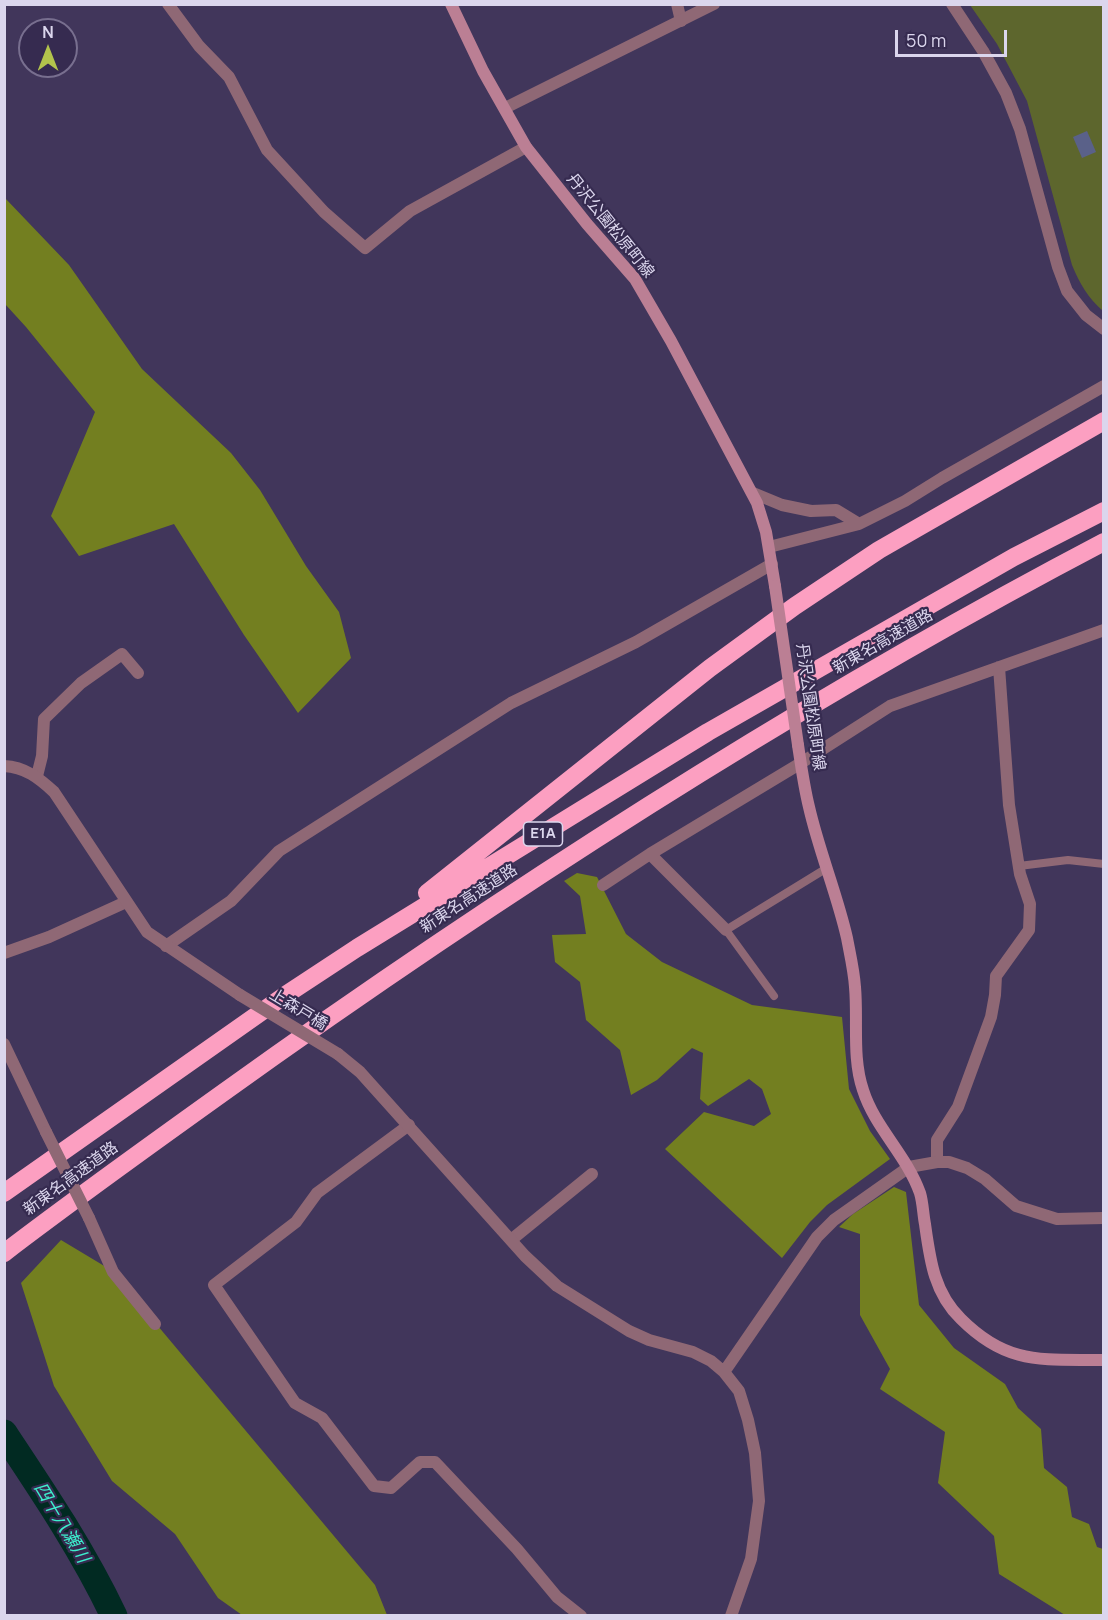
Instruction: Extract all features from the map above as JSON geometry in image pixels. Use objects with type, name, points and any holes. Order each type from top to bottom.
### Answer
[{"type":"highway","points":[[357,948],[710,668],[795,606],[879,550],[1104,422]]},
{"type":"highway","name":"新東名高速道路","points":[[4,1193],[284,996],[357,948],[708,732],[1004,563],[1104,510]]},
{"type":"highway","name":"新東名高速道路","points":[[4,1253],[377,984],[541,875],[722,760],[848,684],[1031,580],[1104,542]]},
{"type":"main road","name":"丹沢公園松原町線","points":[[451,4],[483,70],[526,147],[587,224],[635,279],[753,494],[769,547],[809,808],[847,937],[855,985],[858,1073],[873,1114],[921,1196],[930,1262],[935,1281],[944,1299],[960,1319],[986,1341],[1004,1351],[1035,1359],[1104,1360]]},
{"type":"street","points":[[168,4],[199,46],[229,76],[267,150],[324,212],[365,248],[410,211],[526,147]]},
{"type":"street","points":[[677,4],[681,21]]},
{"type":"street","points":[[505,108],[714,4]]},
{"type":"street","points":[[952,4],[983,51],[1010,102],[1067,291],[1086,315],[1104,329]]},
{"type":"street","points":[[769,547],[859,525],[905,501],[1104,386]]},
{"type":"street","points":[[753,494],[811,511],[836,510],[859,525]]},
{"type":"street","points":[[166,946],[231,901],[279,851],[511,703],[636,642],[772,564]]},
{"type":"street","points":[[603,885],[890,706],[1104,630]]},
{"type":"street","points":[[4,766],[16,767],[37,776],[42,756],[44,719],[81,684],[122,654],[138,673]]},
{"type":"street","points":[[937,1162],[937,1140],[958,1107],[992,1017],[996,976],[1029,930],[1030,904],[1019,866],[1009,805],[999,667]]},
{"type":"street","name":"上森戸橋","points":[[37,776],[54,792],[147,932],[240,994],[339,1054],[360,1072],[511,1240],[557,1286],[628,1331],[649,1340],[693,1352],[711,1361],[724,1372]]},
{"type":"street","points":[[650,854],[726,930]]},
{"type":"street","points":[[4,953],[49,937],[126,902]]},
{"type":"street","points":[[4,1044],[113,1272],[156,1324]]},
{"type":"street","points":[[409,1125],[317,1193],[296,1222],[214,1285],[295,1403],[322,1418],[374,1486],[391,1488],[420,1462],[435,1462],[517,1549],[557,1597],[581,1616]]},
{"type":"street","points":[[731,1616],[751,1559],[759,1501],[755,1453],[748,1420],[739,1391],[724,1372],[817,1237],[834,1220],[904,1170],[937,1162],[949,1162],[967,1168],[985,1179],[1016,1206],[1057,1219],[1104,1218]]},
{"type":"street","points":[[511,1240],[592,1174]]},
{"type":"lane","points":[[1019,866],[1068,860],[1104,864]]},
{"type":"lane","points":[[774,996],[726,930],[827,868]]},
{"type":"green space","points":[[970,5],[1103,5],[1103,311],[1085,290],[1072,265],[1027,101],[997,44]]},
{"type":"green space","points":[[5,198],[69,265],[142,369],[231,453],[260,490],[306,566],[339,612],[351,658],[298,713],[244,635],[174,524],[79,556],[51,516],[95,412],[5,304]]},
{"type":"green space","points":[[577,873],[597,877],[626,934],[662,962],[752,1005],[842,1017],[849,1089],[870,1131],[890,1159],[827,1205],[810,1222],[782,1258],[665,1149],[704,1112],[754,1126],[771,1114],[762,1089],[749,1079],[708,1106],[700,1099],[703,1053],[692,1048],[657,1080],[631,1095],[620,1050],[586,1020],[580,982],[555,962],[552,935],[586,934],[580,896],[564,881]]},
{"type":"green space","points":[[894,1187],[906,1192],[919,1305],[954,1348],[1005,1384],[1018,1408],[1041,1429],[1044,1468],[1067,1487],[1072,1517],[1089,1524],[1097,1547],[1103,1549],[1103,1615],[1065,1615],[999,1574],[994,1536],[938,1483],[945,1432],[880,1389],[890,1369],[860,1315],[860,1234],[839,1227],[853,1214]]},
{"type":"green space","points":[[61,1240],[111,1270],[375,1585],[387,1615],[242,1615],[218,1598],[175,1534],[112,1481],[54,1386],[21,1283]]},
{"type":"building","points":[[1087,131],[1096,152],[1082,158],[1073,137]]},
{"type":"waterway","name":"四十八瀬川","points":[[4,1433],[76,1545],[114,1616]]}]
